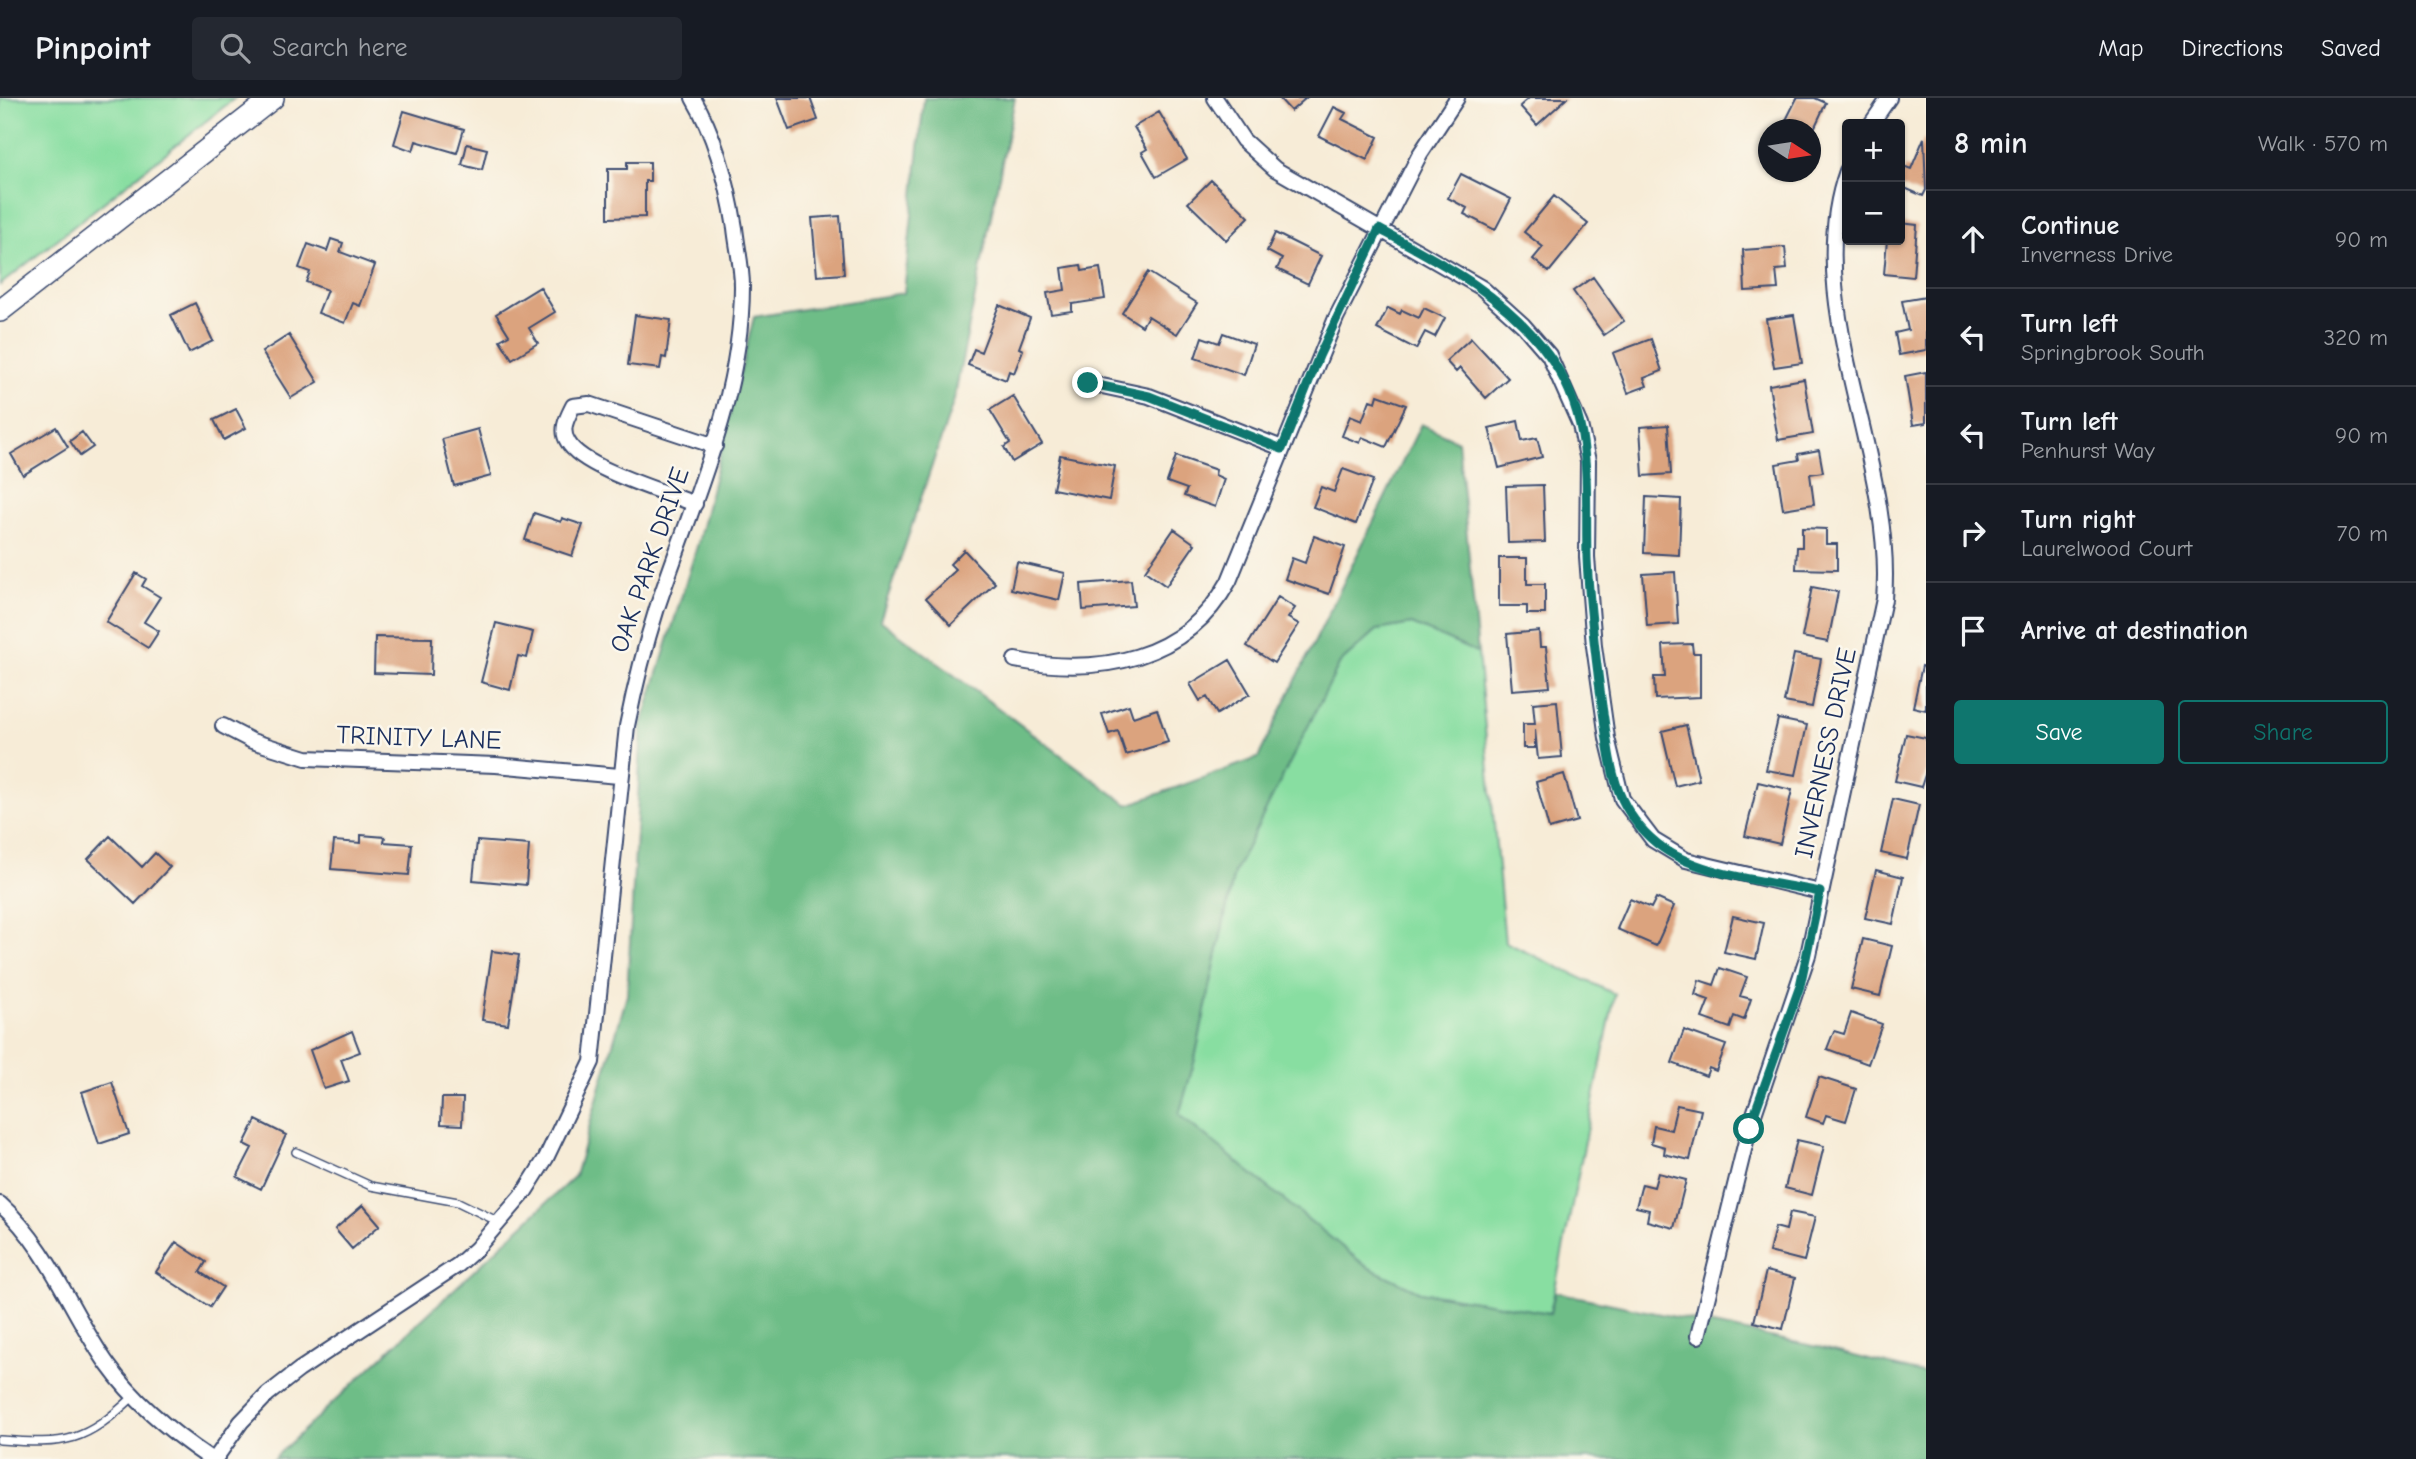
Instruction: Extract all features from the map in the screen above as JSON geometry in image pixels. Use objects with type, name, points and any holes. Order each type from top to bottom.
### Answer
[{"type":"main road","points":[[0,311],[273,98]]},
{"type":"street","name":"OAK PARK DRIVE","points":[[213,1459],[241,1422],[268,1394],[299,1370],[458,1265],[500,1222],[546,1158],[579,1094],[595,1046],[620,776],[638,672],[715,446],[736,360],[742,284],[728,189],[712,139],[693,98]]},
{"type":"street","points":[[1215,98],[1243,140],[1275,169],[1482,288],[1523,325],[1549,355],[1564,383],[1580,425],[1588,461],[1587,556],[1594,646],[1617,785],[1629,812],[1653,840],[1686,860],[1820,892]]},
{"type":"street","points":[[1015,660],[1107,665],[1124,661],[1178,638],[1206,616],[1229,581],[1319,356],[1379,229],[1419,154],[1457,98]]},
{"type":"street","points":[[1874,119],[1889,98]]},
{"type":"street","name":"INVERNESS DRIVE","points":[[1698,1336],[1749,1129],[1808,955],[1884,598],[1887,566],[1832,253],[1837,204],[1844,182]]},
{"type":"street","points":[[1088,383],[1149,396],[1282,449]]},
{"type":"street","points":[[695,504],[584,460],[566,441],[564,423],[573,406],[589,404],[715,446]]},
{"type":"street","name":"TRINITY LANE","points":[[223,726],[252,741],[306,758],[496,765],[620,776]]},
{"type":"street","points":[[0,1204],[35,1241],[107,1364],[153,1415],[213,1459]]},
{"type":"lane","points":[[296,1152],[371,1186],[458,1202],[500,1222]]},
{"type":"lane","points":[[0,1440],[63,1443],[88,1432],[134,1395]]},
{"type":"green space","points":[[0,98],[235,98],[0,285]]},
{"type":"green space","points":[[924,98],[1015,98],[954,400],[880,620],[1128,805],[1258,758],[1421,424],[1458,441],[1478,653],[1412,624],[1377,630],[1340,663],[1234,873],[1194,1063],[1179,1115],[1367,1267],[1420,1292],[1550,1313],[1555,1292],[1818,1347],[1926,1374],[1926,1459],[273,1459],[575,1176],[627,995],[642,725],[698,543],[754,317],[904,293]]},
{"type":"green space","points":[[1412,624],[1478,653],[1505,942],[1615,994],[1550,1313],[1420,1292],[1367,1267],[1178,1115],[1194,1063],[1234,873],[1260,818],[1340,663],[1377,630]]},
{"type":"building","points":[[777,98],[810,98],[818,120],[789,130]]},
{"type":"building","points":[[1279,98],[1306,98],[1291,111]]},
{"type":"building","points":[[1529,98],[1567,98],[1537,125],[1520,106]]},
{"type":"building","points":[[1797,98],[1815,98],[1826,103],[1818,119],[1786,119]]},
{"type":"building","points":[[1334,107],[1346,113],[1342,119],[1378,137],[1367,160],[1319,136]]},
{"type":"building","points":[[404,111],[464,129],[457,153],[416,141],[413,151],[394,144]]},
{"type":"building","points":[[1159,112],[1187,159],[1156,177],[1142,152],[1147,149],[1134,127]]},
{"type":"building","points":[[1924,138],[1926,190],[1923,196],[1905,188],[1905,170],[1906,167],[1911,169]]},
{"type":"building","points":[[467,144],[487,149],[482,170],[462,165]]},
{"type":"building","points":[[627,162],[650,162],[650,181],[645,181],[645,217],[608,218],[608,169],[627,169]]},
{"type":"building","points":[[1461,174],[1511,199],[1495,230],[1464,214],[1467,208],[1448,198]]},
{"type":"building","points":[[1211,180],[1249,217],[1226,240],[1188,203]]},
{"type":"building","points":[[1554,196],[1588,224],[1549,272],[1533,259],[1543,247],[1524,232]]},
{"type":"building","points":[[840,216],[844,274],[817,276],[812,218]]},
{"type":"building","points":[[1905,224],[1917,225],[1913,277],[1884,274],[1887,245],[1905,245]]},
{"type":"building","points":[[1275,233],[1321,256],[1308,284],[1277,269],[1282,259],[1267,251]]},
{"type":"building","points":[[331,239],[343,243],[340,252],[375,265],[360,306],[353,303],[345,323],[318,313],[327,290],[306,282],[310,272],[299,268],[308,244],[327,251]]},
{"type":"building","points":[[1785,247],[1787,269],[1776,270],[1778,289],[1745,291],[1743,250]]},
{"type":"building","points":[[1081,265],[1082,271],[1100,268],[1105,299],[1072,304],[1072,311],[1051,314],[1047,293],[1065,290],[1062,268]]},
{"type":"building","points":[[1148,272],[1197,303],[1177,334],[1148,316],[1142,326],[1122,313]]},
{"type":"building","points":[[1593,277],[1624,321],[1604,335],[1573,291]]},
{"type":"building","points":[[540,287],[555,312],[529,328],[538,343],[512,359],[500,340],[509,335],[496,314]]},
{"type":"building","points":[[1926,297],[1926,350],[1899,355],[1895,333],[1908,330],[1902,301]]},
{"type":"building","points":[[195,303],[213,341],[189,353],[171,315]]},
{"type":"building","points":[[999,305],[1030,318],[1019,348],[1023,350],[1014,373],[1009,371],[1006,380],[968,365],[974,349],[981,352]]},
{"type":"building","points":[[1388,308],[1400,314],[1402,310],[1419,318],[1424,308],[1445,318],[1435,337],[1425,332],[1416,349],[1377,329]]},
{"type":"building","points":[[635,315],[671,320],[666,358],[662,357],[660,369],[628,365]]},
{"type":"building","points":[[1794,315],[1802,363],[1774,367],[1766,319]]},
{"type":"building","points":[[1223,333],[1254,344],[1244,375],[1195,358],[1202,337],[1219,343]]},
{"type":"building","points":[[289,335],[318,382],[291,398],[262,352]]},
{"type":"building","points":[[1471,338],[1508,378],[1486,398],[1460,368],[1456,372],[1446,361]]},
{"type":"building","points":[[1651,339],[1662,371],[1644,378],[1647,386],[1628,393],[1613,353]]},
{"type":"building","points":[[1926,372],[1926,423],[1913,425],[1905,376]]},
{"type":"building","points":[[1804,379],[1813,434],[1778,440],[1769,385]]},
{"type":"building","points":[[1378,395],[1406,405],[1386,447],[1362,437],[1360,443],[1342,436],[1350,416],[1362,421],[1370,400],[1376,402]]},
{"type":"building","points":[[1013,396],[1042,444],[1012,462],[1004,447],[1010,443],[990,410]]},
{"type":"building","points":[[236,409],[246,428],[224,440],[214,420]]},
{"type":"building","points":[[1518,421],[1522,441],[1537,438],[1542,457],[1499,468],[1489,428]]},
{"type":"building","points":[[1668,425],[1671,474],[1643,476],[1640,427]]},
{"type":"building","points":[[56,427],[68,447],[23,475],[11,454]]},
{"type":"building","points":[[478,429],[491,476],[454,486],[442,439]]},
{"type":"building","points":[[82,432],[93,447],[80,456],[70,441]]},
{"type":"building","points":[[1819,450],[1823,472],[1810,474],[1814,504],[1783,509],[1776,464],[1799,460],[1798,454]]},
{"type":"building","points":[[1060,455],[1115,466],[1109,500],[1053,489]]},
{"type":"building","points":[[1176,456],[1216,470],[1215,475],[1224,479],[1215,507],[1184,496],[1187,489],[1167,482]]},
{"type":"building","points":[[1343,469],[1373,480],[1356,524],[1313,507],[1321,487],[1334,492]]},
{"type":"building","points":[[1543,485],[1545,542],[1508,543],[1506,486]]},
{"type":"building","points":[[1646,497],[1681,499],[1679,555],[1644,553]]},
{"type":"building","points":[[534,513],[561,522],[562,518],[583,525],[572,556],[525,540]]},
{"type":"building","points":[[1802,528],[1826,529],[1826,544],[1837,544],[1837,570],[1796,569],[1797,547],[1802,547]]},
{"type":"building","points":[[1174,529],[1195,544],[1166,586],[1145,571]]},
{"type":"building","points":[[1314,536],[1345,547],[1329,594],[1285,579],[1292,558],[1305,563]]},
{"type":"building","points":[[964,550],[995,583],[951,625],[926,598],[956,570],[950,564]]},
{"type":"building","points":[[1499,558],[1527,558],[1527,584],[1545,584],[1545,614],[1527,614],[1527,606],[1499,606]]},
{"type":"building","points":[[1017,562],[1065,573],[1059,600],[1011,589]]},
{"type":"building","points":[[1675,572],[1678,624],[1647,626],[1643,574]]},
{"type":"building","points":[[136,573],[146,579],[142,586],[160,597],[144,622],[159,631],[148,648],[106,622]]},
{"type":"building","points":[[1131,580],[1134,606],[1083,610],[1081,584]]},
{"type":"building","points":[[1812,587],[1838,592],[1828,642],[1802,637]]},
{"type":"building","points":[[1278,597],[1295,608],[1288,618],[1299,624],[1274,663],[1247,646]]},
{"type":"building","points":[[496,623],[533,632],[527,658],[518,656],[510,690],[481,682]]},
{"type":"building","points":[[1539,631],[1540,647],[1546,647],[1550,687],[1512,690],[1507,634]]},
{"type":"building","points":[[375,637],[432,638],[431,675],[374,673]]},
{"type":"building","points":[[1692,644],[1693,653],[1700,653],[1700,697],[1655,699],[1654,677],[1665,677],[1663,645]]},
{"type":"building","points":[[1794,654],[1821,659],[1812,707],[1784,702]]},
{"type":"building","points":[[1230,660],[1250,694],[1217,714],[1207,697],[1200,701],[1190,684]]},
{"type":"building","points":[[1922,666],[1926,667],[1926,710],[1913,707]]},
{"type":"building","points":[[1557,701],[1562,757],[1538,759],[1535,730],[1535,748],[1523,748],[1523,724],[1535,724],[1533,703]]},
{"type":"building","points":[[1129,705],[1133,717],[1157,709],[1168,742],[1126,755],[1118,731],[1109,734],[1102,714]]},
{"type":"building","points":[[1778,719],[1807,725],[1796,775],[1766,770]]},
{"type":"building","points":[[1686,725],[1699,780],[1675,786],[1662,731]]},
{"type":"building","points":[[1906,734],[1926,738],[1926,772],[1921,787],[1895,781]]},
{"type":"building","points":[[1564,774],[1577,821],[1549,829],[1536,782]]},
{"type":"building","points":[[1758,782],[1792,790],[1780,844],[1745,836]]},
{"type":"building","points":[[1893,799],[1919,805],[1907,859],[1881,853]]},
{"type":"building","points":[[361,835],[385,837],[384,842],[412,844],[409,875],[331,869],[334,841],[361,843]]},
{"type":"building","points":[[110,836],[142,867],[155,853],[170,867],[135,904],[88,859]]},
{"type":"building","points":[[477,841],[529,845],[526,885],[473,880]]},
{"type":"building","points":[[1876,870],[1903,877],[1893,924],[1865,918]]},
{"type":"building","points":[[1656,898],[1674,906],[1656,946],[1617,929],[1630,899],[1651,908]]},
{"type":"building","points":[[1733,916],[1764,923],[1756,959],[1724,952]]},
{"type":"building","points":[[1863,939],[1892,946],[1880,996],[1851,989]]},
{"type":"building","points":[[492,951],[519,955],[508,1024],[482,1020]]},
{"type":"building","points":[[1720,968],[1747,977],[1740,996],[1751,999],[1744,1020],[1734,1016],[1730,1028],[1702,1018],[1709,1000],[1695,995],[1699,980],[1714,985]]},
{"type":"building","points":[[1851,1013],[1882,1024],[1868,1064],[1827,1049],[1834,1031],[1844,1034]]},
{"type":"building","points":[[1684,1030],[1726,1045],[1716,1071],[1709,1068],[1706,1076],[1672,1063]]},
{"type":"building","points":[[352,1031],[360,1052],[341,1059],[349,1081],[324,1089],[310,1050]]},
{"type":"building","points":[[1819,1077],[1856,1089],[1846,1121],[1826,1115],[1823,1123],[1806,1117]]},
{"type":"building","points":[[112,1082],[129,1134],[99,1144],[82,1092]]},
{"type":"building","points":[[442,1098],[463,1098],[462,1125],[441,1124]]},
{"type":"building","points":[[1677,1105],[1701,1110],[1690,1160],[1664,1154],[1665,1147],[1651,1143],[1654,1126],[1671,1130]]},
{"type":"building","points":[[256,1120],[286,1135],[261,1189],[237,1177],[252,1148],[244,1144]]},
{"type":"building","points":[[1797,1140],[1824,1146],[1812,1195],[1785,1188]]},
{"type":"building","points":[[1658,1173],[1686,1180],[1674,1228],[1647,1221],[1649,1210],[1636,1207],[1642,1184],[1654,1187]]},
{"type":"building","points":[[363,1205],[380,1225],[352,1249],[335,1229]]},
{"type":"building","points":[[1790,1212],[1815,1217],[1804,1261],[1769,1252],[1775,1227],[1786,1230]]},
{"type":"building","points":[[176,1242],[206,1262],[200,1272],[223,1287],[210,1307],[156,1272]]},
{"type":"building","points":[[1766,1271],[1795,1278],[1783,1329],[1754,1322]]},
{"type":"route","points":[[1088,383],[1149,396],[1282,449],[1319,356],[1379,229],[1482,288],[1523,325],[1549,355],[1564,383],[1580,425],[1588,461],[1587,556],[1594,646],[1607,738],[1622,799],[1629,812],[1653,840],[1686,860],[1713,869],[1820,892],[1800,986],[1749,1129]]}]
